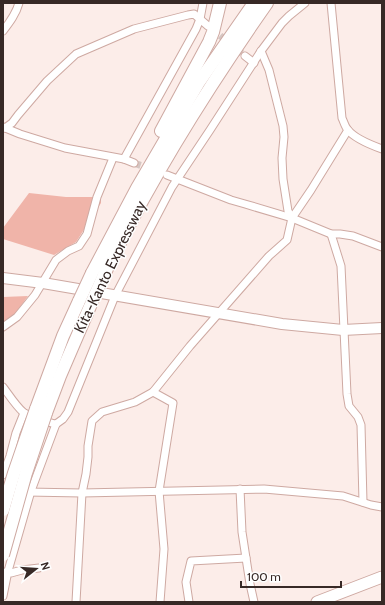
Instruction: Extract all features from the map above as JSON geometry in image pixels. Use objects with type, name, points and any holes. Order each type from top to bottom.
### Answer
[{"type":"highway","points":[[107,244],[132,185],[209,42],[215,27],[220,3]]},
{"type":"highway","name":"Kita-Kanto Expressway","points":[[3,510],[14,473],[41,411],[60,376],[75,339],[85,302],[97,275],[107,244],[155,156],[199,82],[254,3]]},
{"type":"highway","name":"Kita-Kanto Expressway","points":[[97,275],[117,248],[146,193],[187,124],[212,84],[267,3]]},
{"type":"highway","points":[[187,124],[216,88],[235,59],[276,3]]},
{"type":"highway","name":"Kita-Kanto Expressway","points":[[3,555],[26,473],[41,411]]},
{"type":"main road","points":[[317,602],[382,577]]},
{"type":"street","points":[[3,31],[17,10],[19,3]]},
{"type":"street","points":[[124,159],[196,29],[200,19],[203,3]]},
{"type":"street","points":[[3,596],[5,572],[30,491],[56,424],[63,419],[68,412],[115,296],[177,179],[261,51],[285,20],[305,3]]},
{"type":"street","points":[[331,3],[342,118],[348,130],[359,139],[382,149]]},
{"type":"street","points":[[4,127],[12,124],[47,81],[76,54],[134,29],[157,22],[194,14],[208,26]]},
{"type":"street","points":[[261,51],[270,70],[283,126],[283,180],[288,210],[292,218]]},
{"type":"street","points":[[245,56],[254,63]]},
{"type":"street","points":[[4,127],[20,134],[65,148],[124,159],[134,163]]},
{"type":"street","points":[[76,602],[82,493],[86,474],[92,421],[102,412],[135,402],[153,392],[190,346],[269,256],[287,240],[292,218],[348,130]]},
{"type":"street","points":[[3,327],[18,318],[43,283],[56,260],[68,251],[79,246],[87,234],[97,197],[113,158]]},
{"type":"street","points":[[167,175],[231,200],[292,218],[331,234],[353,236],[382,247]]},
{"type":"street","points":[[331,234],[341,266],[347,394],[349,406],[358,417],[362,425],[363,502]]},
{"type":"street","points":[[3,278],[43,283],[282,324],[343,330],[382,328]]},
{"type":"street","points":[[3,387],[24,413],[56,424]]},
{"type":"street","points":[[153,392],[173,403],[159,491],[164,549],[160,602]]},
{"type":"street","points":[[3,475],[24,413]]},
{"type":"street","points":[[3,494],[30,491],[82,493],[264,489],[343,496],[382,507]]},
{"type":"street","points":[[240,490],[242,532],[254,602]]},
{"type":"street","points":[[189,602],[186,582],[191,561],[246,558]]},
{"type":"street","points":[[5,572],[39,568]]},
{"type":"shaded area","points":[[29,193],[66,197],[97,197],[101,199],[101,203],[76,242],[54,255],[3,239],[3,228]]},
{"type":"shaded area","points":[[28,296],[15,314],[3,322],[3,297]]},
{"type":"tunnel","points":[[212,29],[245,56]]},
{"type":"tunnel","points":[[134,163],[151,169]]}]
